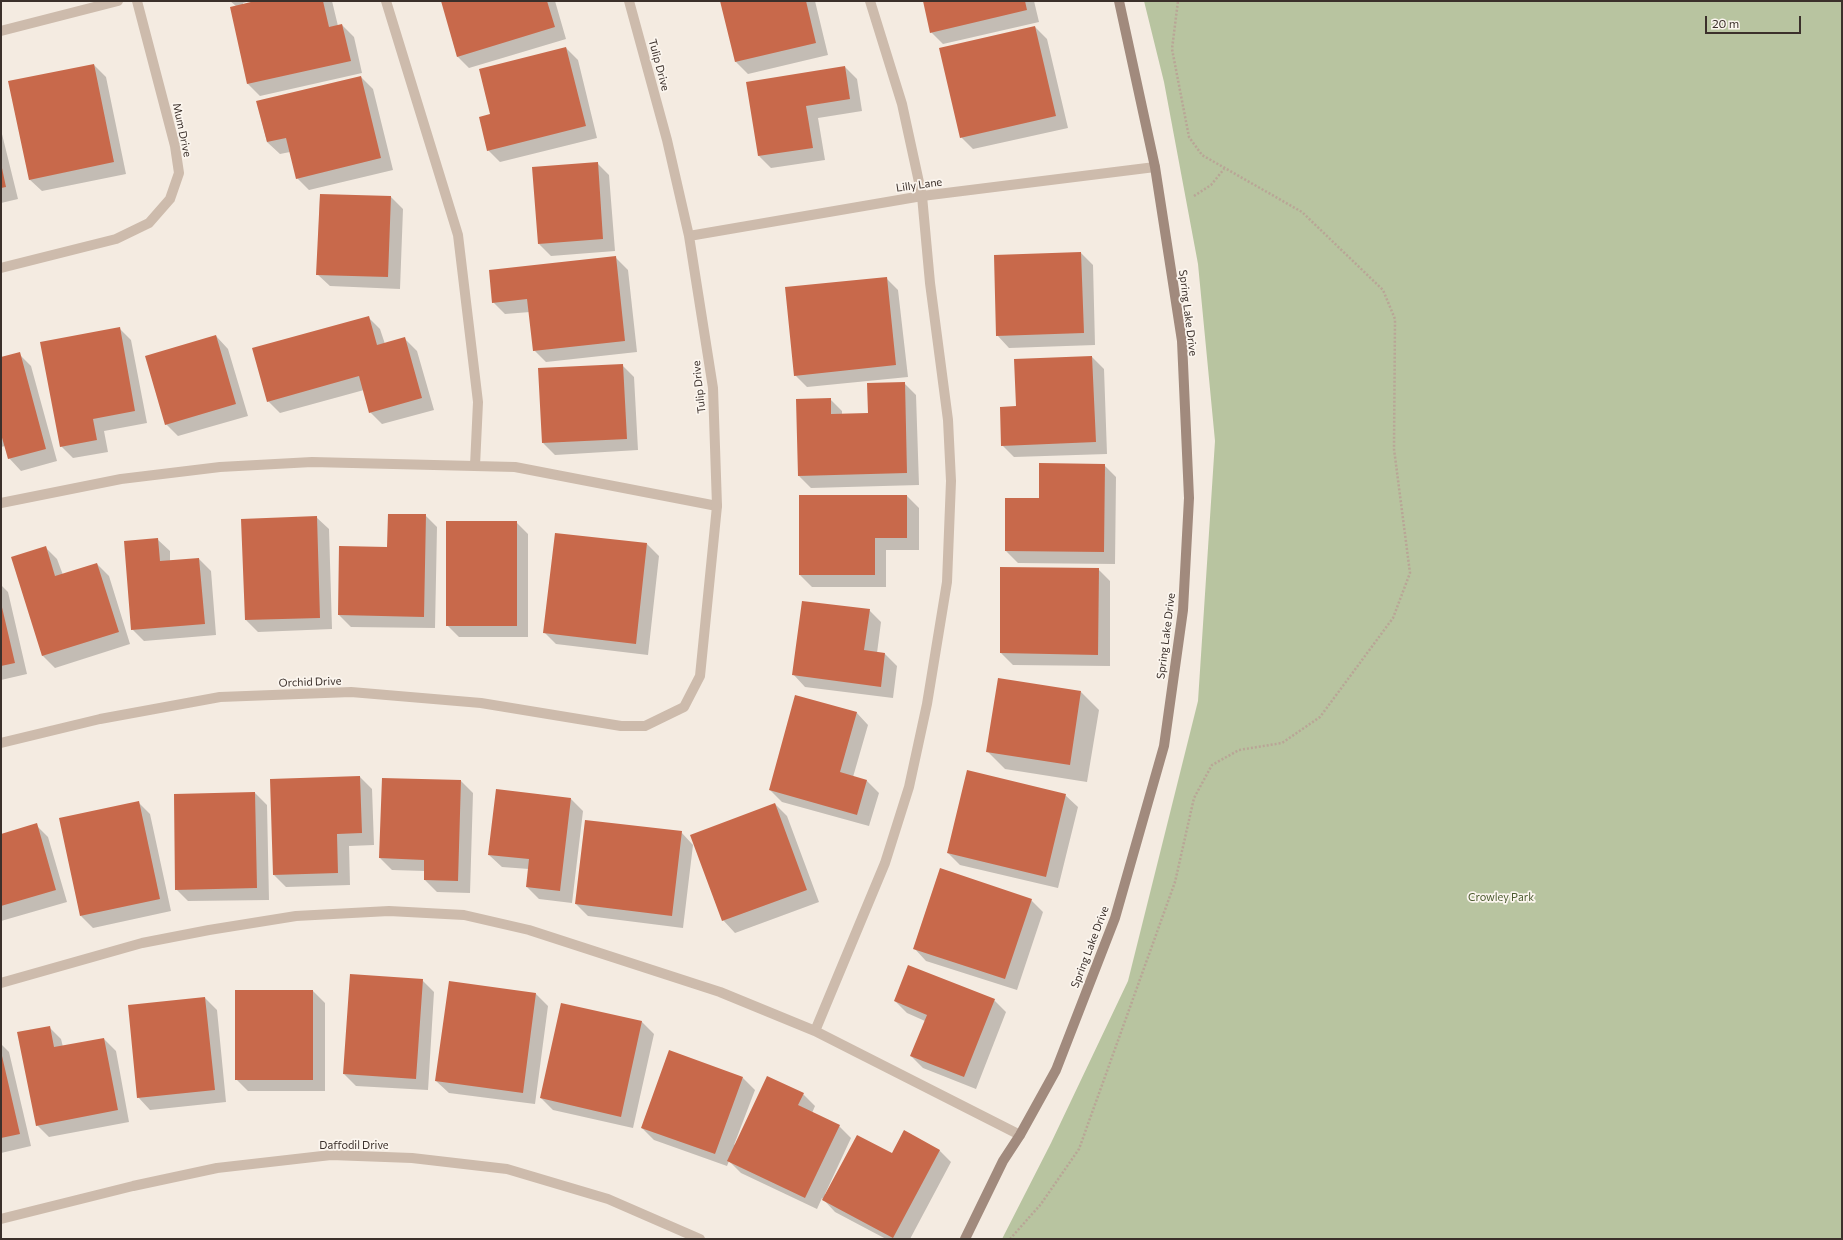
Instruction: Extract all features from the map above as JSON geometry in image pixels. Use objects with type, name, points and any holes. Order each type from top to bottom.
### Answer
[{"type":"street","points":[[1,31],[118,1]]},
{"type":"street","name":"Mum Drive","points":[[1,268],[116,239],[149,223],[170,199],[178,173],[175,146],[138,1]]},
{"type":"street","points":[[386,1],[458,235],[478,402],[475,466]]},
{"type":"street","name":"Tulip Drive","points":[[621,726],[645,726],[684,707],[700,676],[718,506],[712,388],[689,236],[667,140],[629,1]]},
{"type":"street","points":[[815,1031],[885,864],[909,787],[927,704],[947,582],[951,481],[948,420],[930,283],[922,196],[902,104],[870,1]]},
{"type":"street","name":"Spring Lake Drive","points":[[965,1239],[1003,1161],[1020,1135],[1056,1070],[1115,918],[1164,746],[1181,625],[1189,498],[1182,341],[1155,168],[1119,1]]},
{"type":"street","name":"Lilly Lane","points":[[689,236],[922,196],[1155,168]]},
{"type":"street","points":[[1,503],[121,479],[220,468],[312,462],[515,468],[718,506]]},
{"type":"street","name":"Orchid Drive","points":[[1,743],[100,718],[220,697],[350,692],[481,703],[621,726]]},
{"type":"street","points":[[1,982],[142,943],[209,930],[296,916],[389,911],[464,915],[529,930],[720,992],[815,1031],[1020,1135]]},
{"type":"street","name":"Daffodil Drive","points":[[1,1219],[133,1186],[217,1168],[331,1155],[412,1158],[507,1169],[608,1199],[700,1239]]},
{"type":"path","points":[[1010,1239],[1041,1204],[1080,1149],[1175,882],[1194,798],[1212,765],[1239,750],[1282,743],[1320,717],[1392,618],[1410,573],[1394,449],[1395,319],[1383,290],[1302,212],[1202,155],[1189,137],[1172,49],[1178,1]]},
{"type":"path","points":[[1194,196],[1202,192],[1211,184],[1224,168]]},
{"type":"green space","name":"Crowley Park","points":[[1144,1],[1842,1],[1842,1239],[1002,1239],[1051,1143],[1128,981],[1198,701],[1215,441],[1198,264],[1164,82]]},
{"type":"building","points":[[255,1],[323,1],[329,27],[342,24],[351,61],[247,84],[230,7]]},
{"type":"building","points":[[441,1],[547,1],[555,27],[457,57]]},
{"type":"building","points":[[720,1],[806,1],[816,43],[735,62]]},
{"type":"building","points":[[923,1],[1025,1],[1027,10],[930,33]]},
{"type":"building","points":[[1035,26],[1056,116],[960,138],[939,48]]},
{"type":"building","points":[[566,47],[586,126],[487,151],[479,117],[490,114],[479,69]]},
{"type":"building","points":[[94,64],[114,162],[29,180],[8,81]]},
{"type":"building","points":[[845,66],[850,99],[806,106],[813,148],[758,156],[746,82]]},
{"type":"building","points":[[361,76],[381,158],[296,179],[286,138],[267,142],[256,101]]},
{"type":"building","points":[[598,162],[603,239],[538,244],[532,167]]},
{"type":"building","points":[[2,168],[6,187],[1,188],[1,169]]},
{"type":"building","points":[[320,194],[391,196],[388,277],[316,275]]},
{"type":"building","points":[[1081,252],[1084,333],[996,336],[994,255]]},
{"type":"building","points":[[616,256],[625,341],[533,351],[527,299],[492,303],[489,270]]},
{"type":"building","points":[[887,277],[896,365],[794,376],[785,287]]},
{"type":"building","points":[[369,316],[377,345],[405,337],[422,398],[369,413],[359,376],[267,402],[252,348]]},
{"type":"building","points":[[120,327],[135,411],[93,419],[97,440],[60,447],[40,342]]},
{"type":"building","points":[[216,335],[236,404],[165,425],[145,356]]},
{"type":"building","points":[[20,352],[46,449],[8,459],[1,434],[1,357]]},
{"type":"building","points":[[1092,356],[1096,442],[1001,446],[1000,407],[1016,406],[1014,359]]},
{"type":"building","points":[[623,364],[627,439],[542,443],[538,368]]},
{"type":"building","points":[[905,382],[907,473],[798,476],[796,399],[831,398],[831,414],[868,413],[867,383]]},
{"type":"building","points":[[1039,463],[1105,464],[1104,552],[1005,551],[1005,498],[1039,498]]},
{"type":"building","points":[[799,495],[907,495],[907,538],[875,538],[875,575],[799,575]]},
{"type":"building","points":[[388,514],[426,514],[424,617],[338,615],[339,546],[387,547]]},
{"type":"building","points":[[317,516],[320,618],[245,620],[241,519]]},
{"type":"building","points":[[446,521],[517,521],[517,626],[446,626]]},
{"type":"building","points":[[555,533],[647,543],[636,644],[543,633]]},
{"type":"building","points":[[158,538],[160,561],[199,558],[205,624],[131,630],[124,541]]},
{"type":"building","points":[[46,546],[55,576],[97,563],[119,632],[42,656],[11,557]]},
{"type":"building","points":[[1000,567],[1099,568],[1098,655],[1000,653]]},
{"type":"building","points":[[802,601],[870,609],[864,650],[885,653],[881,687],[792,675]]},
{"type":"building","points":[[1,603],[15,663],[1,666]]},
{"type":"building","points":[[998,678],[1081,691],[1070,765],[986,752]]},
{"type":"building","points":[[795,695],[857,712],[840,772],[867,780],[857,815],[769,790]]},
{"type":"building","points":[[967,770],[1066,794],[1046,877],[947,853]]},
{"type":"building","points":[[360,776],[362,833],[337,834],[338,873],[273,875],[270,779]]},
{"type":"building","points":[[382,778],[461,780],[458,881],[424,880],[424,860],[379,858]]},
{"type":"building","points":[[496,789],[571,798],[560,891],[526,887],[529,859],[488,855]]},
{"type":"building","points":[[255,792],[257,888],[175,890],[174,794]]},
{"type":"building","points":[[139,801],[160,899],[80,916],[59,818]]},
{"type":"building","points":[[775,803],[807,890],[722,921],[690,835]]},
{"type":"building","points":[[585,820],[682,831],[672,916],[575,904]]},
{"type":"building","points":[[37,823],[56,890],[1,906],[1,834]]},
{"type":"building","points":[[940,868],[1032,899],[1005,979],[913,949]]},
{"type":"building","points":[[908,965],[995,999],[964,1077],[910,1056],[927,1015],[894,1001]]},
{"type":"building","points":[[350,974],[423,979],[416,1079],[343,1074]]},
{"type":"building","points":[[449,981],[536,993],[523,1093],[435,1081]]},
{"type":"building","points":[[235,990],[313,990],[313,1080],[235,1080]]},
{"type":"building","points":[[205,997],[215,1090],[137,1098],[128,1005]]},
{"type":"building","points":[[561,1003],[642,1021],[621,1117],[540,1098]]},
{"type":"building","points":[[50,1026],[54,1047],[104,1038],[118,1110],[36,1126],[17,1032]]},
{"type":"building","points":[[669,1050],[743,1077],[715,1154],[641,1128]]},
{"type":"building","points":[[2,1056],[20,1134],[1,1138],[1,1057]]},
{"type":"building","points":[[767,1076],[804,1093],[798,1105],[840,1125],[805,1198],[727,1161]]},
{"type":"building","points":[[904,1130],[940,1150],[893,1238],[822,1200],[857,1135],[892,1153]]}]
